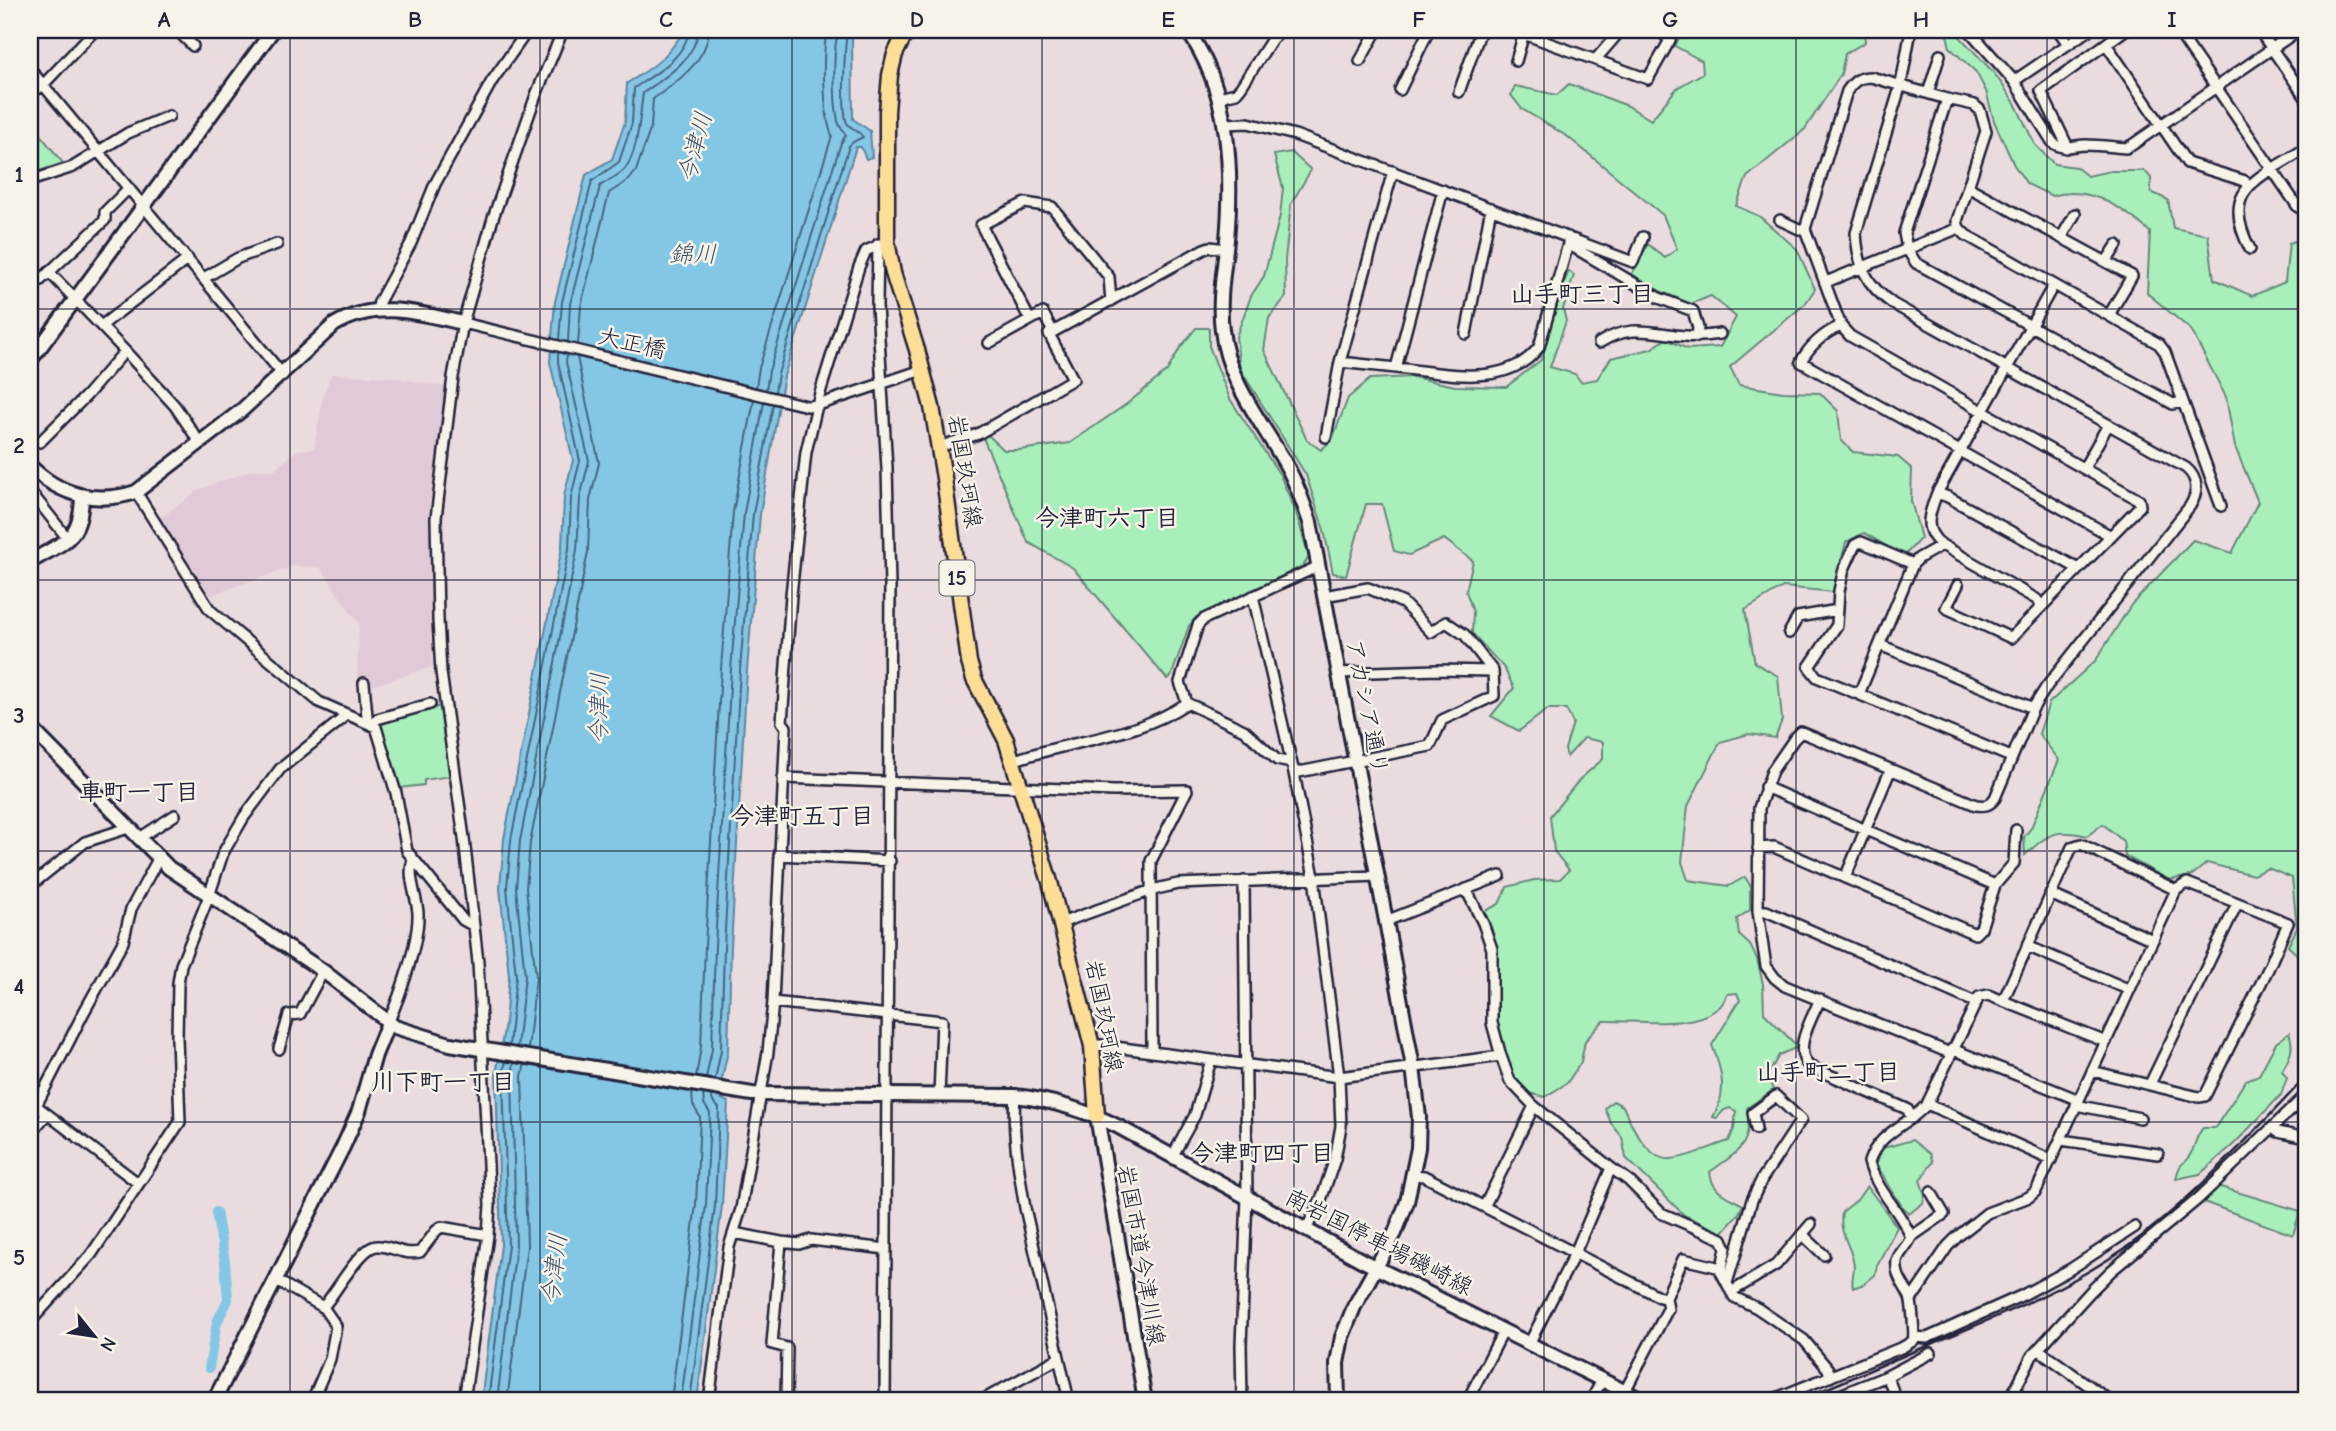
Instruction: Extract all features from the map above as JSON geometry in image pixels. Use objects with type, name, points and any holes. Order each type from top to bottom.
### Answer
[{"type":"main road","name":"岩国玖珂線","points":[[907,30],[895,54],[890,75],[882,243],[922,370],[939,447],[969,662],[977,686],[1006,740],[1061,923],[1092,1046],[1097,1116]]},
{"type":"street","points":[[30,94],[42,86],[95,30]]},
{"type":"street","points":[[177,30],[193,46]]},
{"type":"street","points":[[30,361],[273,30]]},
{"type":"street","points":[[377,310],[411,243],[435,184],[492,81],[528,30]]},
{"type":"street","points":[[464,1401],[488,1234],[487,1050],[441,671],[436,561],[439,482],[453,377],[493,218],[536,95],[563,30]]},
{"type":"street","name":"アカシア通り","points":[[1187,30],[1213,79],[1225,124],[1229,192],[1221,329],[1226,356],[1238,385],[1301,494],[1319,566],[1356,761],[1413,1067],[1419,1117],[1418,1148],[1407,1202],[1395,1233],[1354,1307],[1342,1337],[1337,1363],[1338,1401]]},
{"type":"street","points":[[1219,97],[1236,93],[1281,30]]},
{"type":"street","points":[[1360,61],[1377,30]]},
{"type":"street","points":[[1400,90],[1429,30]]},
{"type":"street","points":[[1459,92],[1481,30]]},
{"type":"street","points":[[1513,30],[1648,79],[1670,40],[1659,30]]},
{"type":"street","points":[[1539,39],[1548,30]]},
{"type":"street","points":[[1596,59],[1621,30]]},
{"type":"street","points":[[1911,30],[1900,84],[1856,233],[1857,252],[1868,282],[1876,292],[1893,304],[2186,468],[2195,480],[2195,497],[2047,687],[2033,708],[1995,798],[1990,804],[1984,806],[1890,771],[1801,732],[1794,739],[1772,771],[1759,808],[1758,911],[1766,965],[1775,978],[1786,986],[2077,1103],[2140,1118]]},
{"type":"street","points":[[1969,30],[2014,81],[2053,143],[2060,148],[2084,145],[2126,148],[2300,30]]},
{"type":"street","points":[[2058,30],[2068,44]]},
{"type":"street","points":[[2014,81],[2089,30]]},
{"type":"street","points":[[2066,148],[2041,91],[2125,30]]},
{"type":"street","points":[[2177,30],[2298,207],[2306,211]]},
{"type":"street","points":[[2259,30],[2306,98]]},
{"type":"street","points":[[1516,61],[1524,33]]},
{"type":"street","points":[[2106,44],[2187,163],[2245,181],[2249,186]]},
{"type":"street","points":[[1928,93],[1940,55]]},
{"type":"street","points":[[30,69],[283,375]]},
{"type":"street","points":[[1958,585],[1946,608],[2011,638],[2140,506],[2140,500],[1850,336],[1841,326],[1805,229],[1847,91],[1853,82],[1862,77],[1900,84],[1974,105],[1980,110],[1986,131],[1957,220],[1959,228],[1966,235],[2053,286],[2159,344],[2165,352],[2221,506]]},
{"type":"street","points":[[1947,99],[1904,233],[1907,249],[1916,262],[2173,404],[2183,402]]},
{"type":"street","points":[[30,181],[73,167],[128,133],[169,116]]},
{"type":"street","points":[[1225,124],[1248,123],[1283,131],[1491,208],[1568,240],[1633,262],[1643,237]]},
{"type":"street","points":[[2250,249],[2239,228],[2237,211],[2244,191],[2306,148]]},
{"type":"street","points":[[1326,437],[1340,362],[1393,172]]},
{"type":"street","points":[[1968,187],[2132,276],[2109,315]]},
{"type":"street","points":[[30,290],[105,220],[105,212],[129,188]]},
{"type":"street","points":[[1396,368],[1443,190]]},
{"type":"street","points":[[1030,320],[981,225],[1025,203],[1052,207],[1109,277],[1111,300]]},
{"type":"street","points":[[1466,334],[1491,208]]},
{"type":"street","points":[[2061,237],[2075,214]]},
{"type":"street","points":[[1780,220],[1805,229]]},
{"type":"street","points":[[1826,282],[1959,228]]},
{"type":"street","points":[[1340,362],[1461,374],[1499,374],[1517,368],[1531,359],[1539,347],[1568,240]]},
{"type":"street","points":[[1568,240],[1659,298],[1693,311],[1698,328],[1697,337]]},
{"type":"street","points":[[882,243],[877,295],[890,585],[885,1401]]},
{"type":"street","points":[[709,1401],[729,1247],[741,1209],[762,1094],[773,1002],[786,727],[782,722],[791,595],[806,452],[859,267],[866,251],[882,243]]},
{"type":"street","points":[[204,278],[239,258],[277,244]]},
{"type":"street","points":[[2106,262],[2117,245]]},
{"type":"street","points":[[939,447],[978,435],[1073,379],[1049,334],[1204,249],[1226,249]]},
{"type":"street","points":[[101,326],[188,259]]},
{"type":"street","points":[[50,272],[175,406],[200,443]]},
{"type":"street","points":[[2042,606],[2036,599],[1941,545],[1933,539],[1928,528],[1937,493],[2053,286]]},
{"type":"street","points":[[30,466],[56,486],[82,496],[117,498],[136,492],[283,375],[334,325],[357,313],[397,309],[466,324]]},
{"type":"street","points":[[989,343],[1043,313],[1053,332]]},
{"type":"street","name":"大正橋","points":[[466,324],[807,406],[818,405]]},
{"type":"street","points":[[1841,326],[1833,329],[1806,352],[1801,362],[2111,536]]},
{"type":"street","points":[[1599,342],[1616,332],[1646,329],[1697,337],[1720,334]]},
{"type":"street","points":[[40,442],[87,395],[125,351]]},
{"type":"street","points":[[818,405],[922,370]]},
{"type":"street","points":[[2084,468],[2108,425]]},
{"type":"street","points":[[2195,480],[2209,475]]},
{"type":"street","points":[[30,491],[68,539]]},
{"type":"street","points":[[136,492],[210,610],[319,702],[376,727],[396,793],[407,851],[463,920],[474,926]]},
{"type":"street","points":[[1937,493],[2079,569]]},
{"type":"street","points":[[30,562],[68,539],[79,524],[82,496]]},
{"type":"street","points":[[1913,564],[1861,542],[1855,545],[1844,569],[1835,631],[1809,667],[1817,677],[2011,757]]},
{"type":"street","points":[[1859,694],[1913,564],[1941,545]]},
{"type":"street","points":[[1291,763],[1277,760],[1244,730],[1187,702],[1180,682],[1198,625],[1319,566]]},
{"type":"street","points":[[1294,773],[1430,746],[1442,720],[1494,696],[1493,671],[1465,635],[1447,622],[1432,632],[1403,603],[1367,588],[1324,596]]},
{"type":"street","points":[[1253,596],[1294,773],[1314,877],[1339,1077],[1341,1126],[1335,1159],[1322,1197],[1306,1230]]},
{"type":"street","points":[[1789,633],[1798,617],[1838,610]]},
{"type":"street","points":[[1880,645],[2033,708]]},
{"type":"street","points":[[1338,673],[1493,671]]},
{"type":"street","points":[[363,683],[369,723]]},
{"type":"street","points":[[1012,761],[1087,742],[1147,722],[1187,702]]},
{"type":"street","points":[[369,723],[430,704]]},
{"type":"street","points":[[30,1322],[86,1261],[180,1122],[177,1038],[181,965],[223,853],[244,817],[280,769],[344,715]]},
{"type":"street","name":"南岩国停車場磯崎線","points":[[30,727],[158,859],[323,971],[387,1023],[416,1035],[487,1050],[738,1092],[1038,1098],[1097,1116],[1376,1267],[1644,1401]]},
{"type":"street","points":[[1845,878],[1890,771]]},
{"type":"street","points":[[783,778],[1114,791],[1187,790],[1151,861],[1152,1051]]},
{"type":"street","points":[[1765,787],[1995,885]]},
{"type":"street","points":[[138,839],[175,815]]},
{"type":"street","points":[[30,886],[85,842],[128,828]]},
{"type":"street","points":[[1758,848],[1774,847],[1975,934],[1981,928],[1995,885],[2014,863],[2016,830]]},
{"type":"street","points":[[2003,1001],[2072,847],[2081,844],[2176,890]]},
{"type":"street","points":[[779,855],[890,861]]},
{"type":"street","points":[[138,1183],[33,1103],[123,942],[131,909],[158,859]]},
{"type":"street","points":[[214,1401],[359,1111],[375,1055],[405,975],[418,923],[410,867],[413,860]]},
{"type":"street","points":[[1061,923],[1152,890],[1178,884],[1377,876]]},
{"type":"street","points":[[1386,921],[1500,876]]},
{"type":"street","points":[[1242,1401],[1241,1345],[1247,1198],[1244,881]]},
{"type":"street","points":[[1911,1300],[1948,1246],[1987,1213],[2029,1197],[2036,1191],[2176,890],[2187,883],[2288,923],[2206,1096],[2199,1097],[2092,1071]]},
{"type":"street","points":[[1466,889],[1492,949],[1492,1023],[1510,1081],[1534,1106],[1628,1180],[1661,1213],[1722,1239],[1726,1248],[1721,1268],[1734,1297],[1757,1308],[1804,1340],[1828,1369],[1830,1377]]},
{"type":"street","points":[[2050,894],[2152,940]]},
{"type":"street","points":[[2150,1084],[2237,904]]},
{"type":"street","points":[[1758,911],[1766,911],[1975,1002]]},
{"type":"street","points":[[2027,946],[2130,990]]},
{"type":"street","points":[[279,1049],[289,1015],[300,1014],[323,971]]},
{"type":"street","points":[[1911,1237],[1900,1215],[1872,1175],[1869,1162],[1871,1154],[1882,1139],[1927,1104],[1979,997],[1988,995],[2106,1042]]},
{"type":"street","points":[[1820,999],[1801,1046],[1802,1060],[1809,1066],[1907,1109],[1912,1118]]},
{"type":"street","points":[[773,1002],[942,1021],[939,1096]]},
{"type":"street","points":[[1092,1046],[1152,1051],[1339,1077],[1501,1056]]},
{"type":"street","points":[[1172,1157],[1195,1115],[1211,1060]]},
{"type":"street","points":[[2024,1401],[2010,1398],[2022,1372],[2038,1349],[2111,1271],[2180,1216],[2306,1095]]},
{"type":"street","points":[[1015,1096],[1020,1180],[1069,1401]]},
{"type":"street","points":[[1729,1288],[1752,1200],[1762,1179],[1801,1119],[1776,1096],[1753,1113],[1756,1129]]},
{"type":"street","points":[[1927,1104],[2051,1160]]},
{"type":"street","points":[[1483,1207],[1534,1106]]},
{"type":"street","points":[[2294,1107],[2306,1112]]},
{"type":"street","points":[[30,1134],[47,1114]]},
{"type":"street","name":"岩国市道今津川線","points":[[1097,1116],[1144,1401]]},
{"type":"street","points":[[2273,1128],[2278,1132],[2306,1138]]},
{"type":"street","points":[[2060,1140],[2158,1154]]},
{"type":"street","points":[[1529,1343],[1575,1253],[1611,1168]]},
{"type":"street","points":[[1413,1175],[1424,1176],[1666,1298]]},
{"type":"street","points":[[1769,1401],[1903,1347],[1913,1340],[1915,1333],[1911,1321],[1911,1300],[1899,1281],[1897,1261],[1911,1237],[1944,1213],[1931,1192]]},
{"type":"street","points":[[1729,1288],[1776,1265],[1811,1224]]},
{"type":"street","points":[[323,1307],[356,1262],[371,1248],[377,1246],[403,1252],[420,1252],[441,1227],[488,1234]]},
{"type":"street","points":[[1914,1337],[1927,1338],[2022,1295],[2069,1270],[2136,1227]]},
{"type":"street","points":[[734,1233],[799,1244],[811,1240],[886,1249]]},
{"type":"street","points":[[1802,1234],[1824,1255]]},
{"type":"street","points":[[781,1242],[772,1344],[787,1348],[786,1401]]},
{"type":"street","points":[[1625,1391],[1668,1309],[1666,1298],[1683,1259],[1721,1268]]},
{"type":"street","points":[[276,1280],[323,1307],[336,1326],[330,1359],[312,1401]]},
{"type":"street","points":[[1467,1401],[1504,1330]]},
{"type":"street","points":[[2038,1349],[2110,1401]]},
{"type":"street","points":[[1825,1401],[1887,1376],[1931,1353]]},
{"type":"street","points":[[981,1401],[1059,1358]]},
{"type":"street","points":[[1887,1376],[1895,1396],[1893,1401]]},
{"type":"street","points":[[1591,1401],[1602,1380]]},
{"type":"shaded area","points":[[331,374],[391,377],[446,387],[429,510],[432,667],[362,689],[357,673],[359,622],[320,567],[294,566],[206,597],[158,520],[200,489],[252,470],[274,470],[298,450],[314,449],[323,396]]},
{"type":"green space","points":[[1683,30],[1864,30],[1865,42],[1845,54],[1841,74],[1805,129],[1747,177],[1736,206],[1759,216],[1797,249],[1815,289],[1805,304],[1730,367],[1739,385],[1783,392],[1820,393],[1838,411],[1841,440],[1853,452],[1898,457],[1912,469],[1911,501],[1921,538],[1904,556],[1864,533],[1846,542],[1833,592],[1783,587],[1745,610],[1755,663],[1778,676],[1782,720],[1775,738],[1749,734],[1720,742],[1688,806],[1682,862],[1688,880],[1729,886],[1745,877],[1750,885],[1750,910],[1737,919],[1739,935],[1750,945],[1757,959],[1763,984],[1764,1013],[1798,1047],[1779,1055],[1768,1075],[1773,1090],[1747,1108],[1748,1131],[1741,1146],[1736,1153],[1710,1172],[1717,1189],[1743,1205],[1722,1233],[1684,1215],[1626,1158],[1622,1137],[1611,1123],[1605,1108],[1613,1101],[1623,1106],[1641,1140],[1663,1158],[1685,1156],[1729,1141],[1734,1129],[1736,1111],[1730,1108],[1717,1118],[1713,1117],[1721,1099],[1722,1081],[1712,1045],[1740,1000],[1737,993],[1727,994],[1720,1007],[1693,1019],[1678,1022],[1603,1021],[1585,1041],[1581,1062],[1567,1083],[1545,1097],[1528,1093],[1509,1070],[1497,1020],[1494,949],[1485,922],[1485,911],[1499,904],[1507,887],[1534,880],[1560,879],[1569,870],[1554,851],[1550,816],[1580,779],[1603,759],[1603,742],[1584,738],[1567,757],[1565,749],[1573,723],[1566,709],[1548,709],[1519,731],[1491,716],[1514,688],[1504,668],[1472,633],[1473,612],[1466,591],[1473,561],[1444,539],[1409,555],[1394,551],[1382,504],[1366,504],[1346,576],[1333,573],[1324,530],[1306,475],[1240,369],[1236,337],[1251,296],[1264,276],[1280,216],[1283,188],[1274,155],[1291,152],[1311,170],[1291,204],[1285,260],[1286,297],[1269,318],[1264,350],[1307,440],[1321,450],[1332,440],[1348,398],[1370,379],[1413,377],[1455,386],[1506,387],[1541,360],[1561,289],[1569,271],[1574,275],[1563,309],[1566,321],[1550,367],[1575,374],[1581,382],[1597,379],[1611,358],[1651,349],[1666,339],[1688,349],[1720,347],[1736,317],[1711,296],[1691,304],[1660,291],[1632,274],[1648,244],[1665,258],[1677,249],[1663,215],[1568,137],[1522,109],[1511,95],[1515,86],[1557,95],[1569,84],[1628,106],[1651,120],[1677,88],[1703,73],[1702,61],[1675,46]]},
{"type":"green space","points":[[1946,30],[1956,30],[1994,73],[2015,103],[2035,145],[2054,164],[2076,167],[2087,176],[2111,171],[2145,171],[2151,178],[2151,192],[2168,200],[2173,228],[2208,235],[2214,279],[2252,296],[2285,282],[2289,243],[2306,237],[2306,963],[2288,946],[2297,928],[2292,878],[2268,868],[2253,875],[2207,863],[2191,876],[2169,880],[2125,856],[2123,841],[2103,824],[2087,836],[2067,833],[2053,835],[2025,855],[2024,837],[2031,828],[2059,760],[2039,734],[2049,703],[2096,660],[2131,605],[2193,540],[2232,553],[2258,502],[2235,447],[2226,397],[2191,330],[2147,293],[2150,232],[2105,200],[2079,193],[2052,196],[2027,184],[2014,165],[1994,121],[1986,91],[1976,72],[1950,48]]},
{"type":"green space","points":[[38,132],[63,163],[30,174],[30,139]]},
{"type":"green space","points":[[1196,328],[1209,328],[1209,346],[1230,399],[1280,475],[1296,512],[1309,557],[1303,566],[1196,617],[1189,626],[1171,677],[1167,679],[1073,568],[1028,542],[983,438],[988,435],[1004,450],[1070,443],[1128,403],[1167,371]]},
{"type":"green space","points":[[440,706],[450,776],[424,780],[424,785],[399,788],[381,724]]},
{"type":"green space","points":[[2289,1033],[2292,1048],[2282,1071],[2287,1078],[2281,1095],[2234,1144],[2200,1174],[2176,1179],[2203,1128],[2215,1128],[2246,1080],[2259,1075],[2276,1043]]},
{"type":"green space","points":[[1912,1140],[1930,1154],[1933,1162],[1920,1180],[1925,1195],[1923,1203],[1909,1214],[1876,1164],[1883,1148]]},
{"type":"green space","points":[[1867,1186],[1897,1227],[1877,1265],[1875,1275],[1864,1284],[1853,1288],[1854,1266],[1842,1227],[1842,1212],[1857,1200]]},
{"type":"green space","points":[[2217,1186],[2300,1211],[2293,1235],[2201,1201]]},
{"type":"water","name":"錦川","points":[[684,30],[856,30],[852,39],[853,119],[870,131],[872,157],[866,159],[861,147],[856,147],[784,376],[760,514],[747,670],[731,947],[728,1051],[718,1097],[728,1102],[722,1206],[697,1401],[481,1401],[501,1245],[496,1074],[505,1024],[509,976],[500,888],[504,839],[562,547],[564,496],[573,460],[550,362],[555,302],[586,175],[612,159],[625,122],[627,83],[660,61]]},
{"type":"waterway","points":[[209,1368],[217,1322],[228,1300],[225,1262],[216,1212]]},
{"type":"railway","points":[[1797,1401],[2015,1309],[2093,1269],[2142,1236],[2207,1180],[2306,1077]]},
{"type":"district","name":"山手町三丁目","points":[[1582,294]]},
{"type":"district","name":"今津町六丁目","points":[[1107,518]]},
{"type":"district","name":"車町一丁目","points":[[139,792]]},
{"type":"district","name":"今津町五丁目","points":[[802,816]]},
{"type":"district","name":"山手町二丁目","points":[[1828,1072]]},
{"type":"district","name":"川下町一丁目","points":[[443,1082]]},
{"type":"district","name":"今津町四丁目","points":[[1262,1153]]},
{"type":"water label","name":"今津川","points":[[695,147]]},
{"type":"water label","name":"今津川","points":[[599,708]]},
{"type":"water label","name":"今津川","points":[[554,1269]]}]
